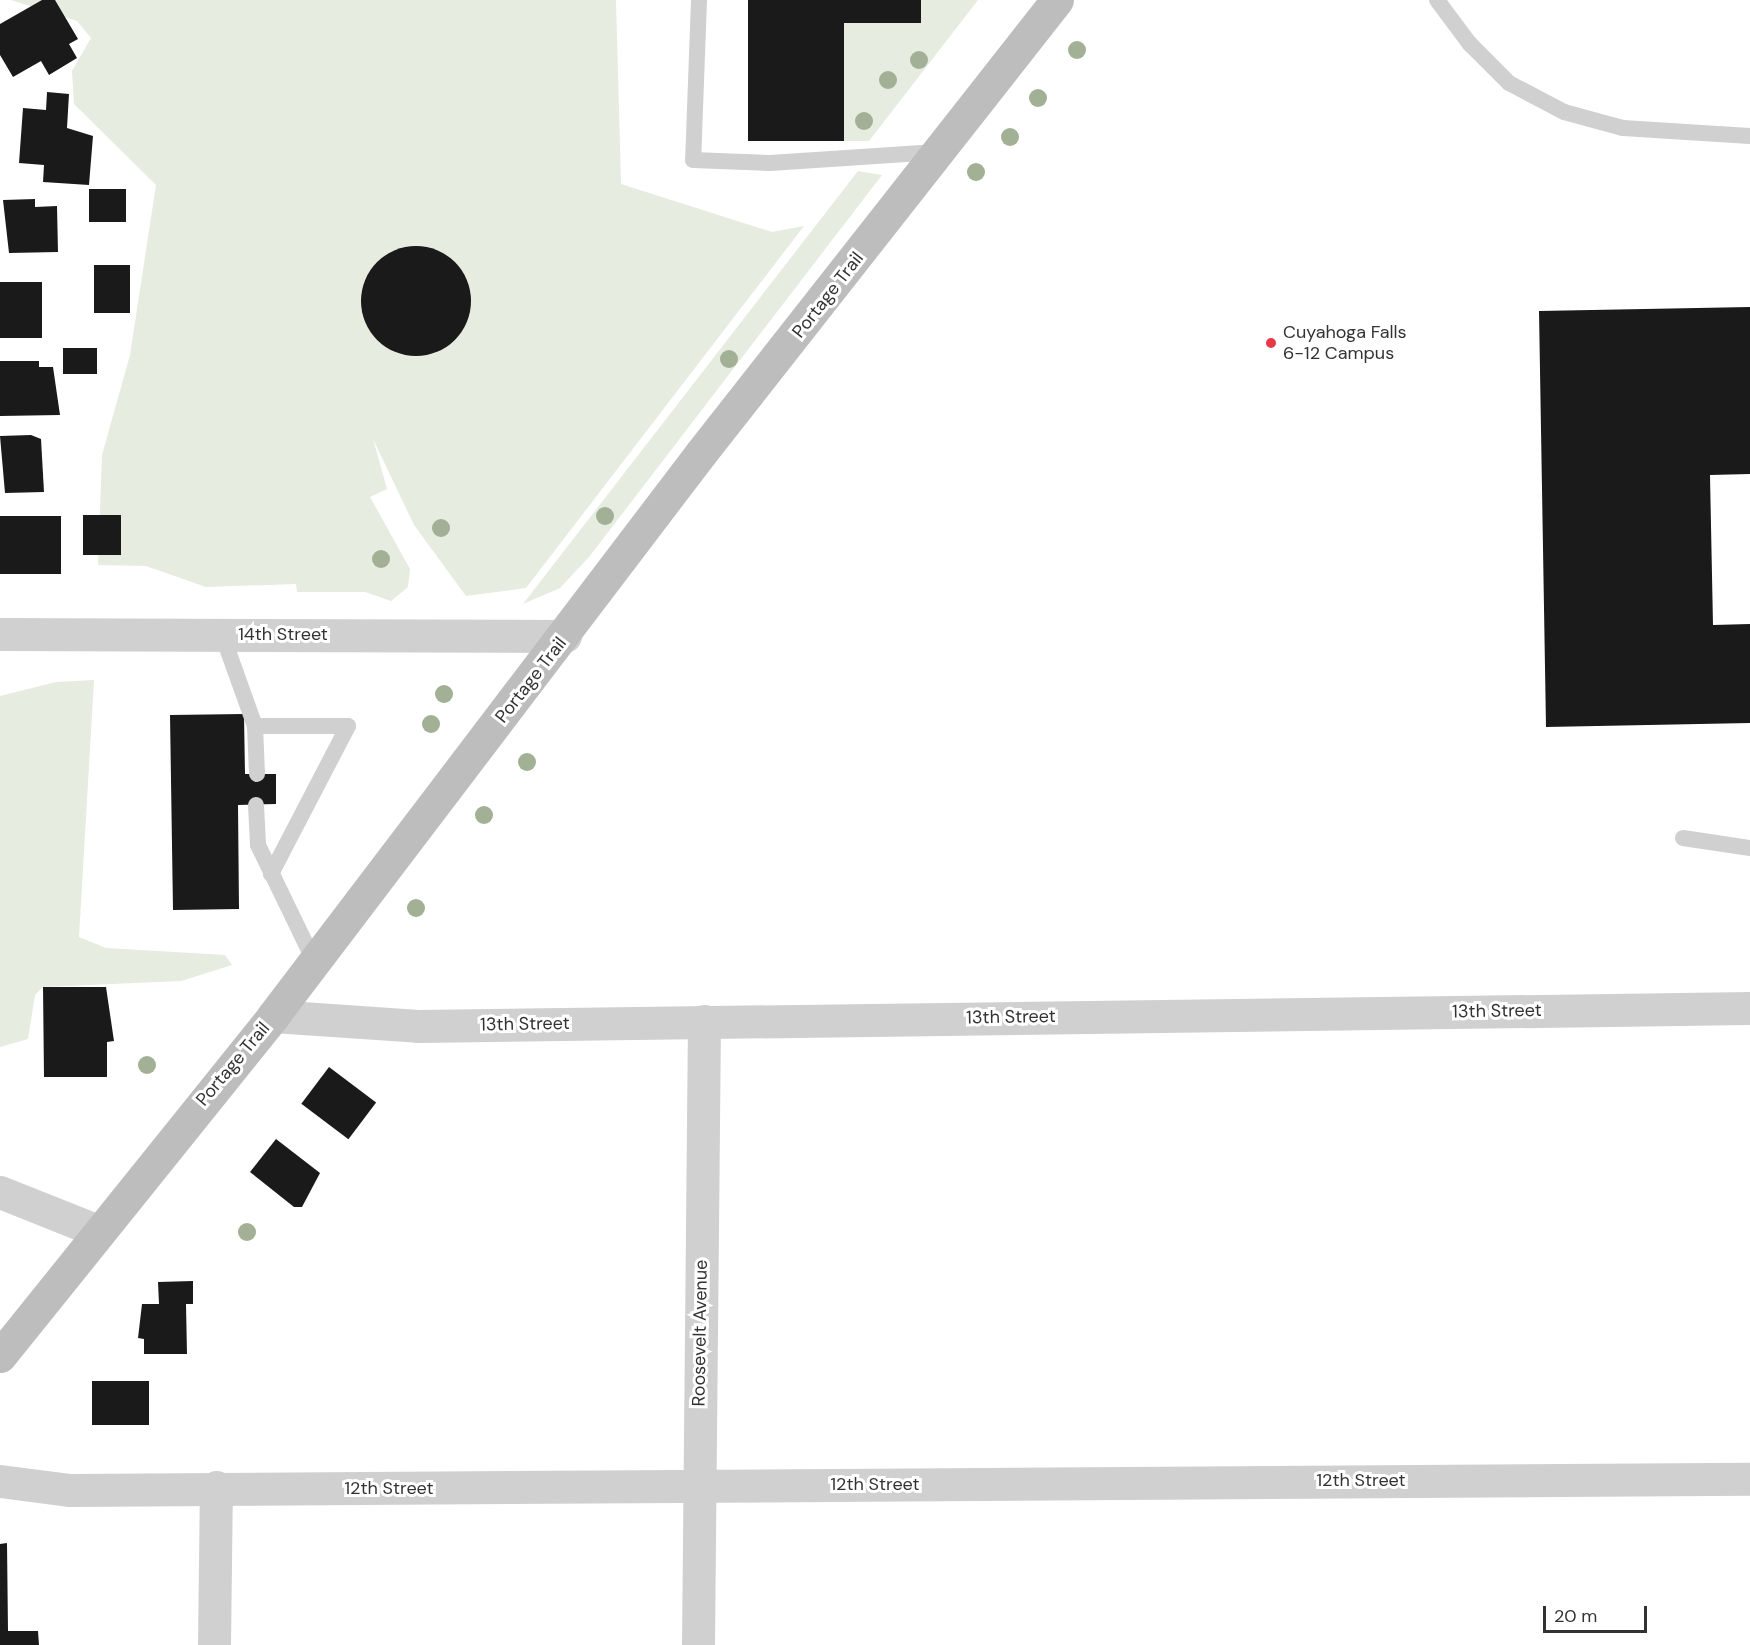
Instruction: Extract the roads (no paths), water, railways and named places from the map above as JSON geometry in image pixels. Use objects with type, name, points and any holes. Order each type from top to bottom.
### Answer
[{"type":"main road","name":"Portage Trail","points":[[0,1356],[98,1231],[273,1016],[566,636],[701,453],[940,152],[1057,0]]},
{"type":"street","name":"14th Street","points":[[0,634],[566,636]]},
{"type":"street","name":"13th Street","points":[[273,1016],[418,1026],[1750,1008]]},
{"type":"street","name":"Roosevelt Avenue","points":[[698,1645],[704,1021]]},
{"type":"street","points":[[0,1192],[98,1231]]},
{"type":"street","name":"12th Street","points":[[0,1481],[70,1490],[216,1486],[1750,1479]]},
{"type":"street","points":[[214,1645],[216,1486]]},
{"type":"lane","points":[[699,0],[693,160],[770,163],[940,152]]},
{"type":"lane","points":[[1437,0],[1509,83],[1564,112],[1623,128],[1750,136]]},
{"type":"lane","points":[[222,634],[255,726],[257,774]]},
{"type":"lane","points":[[255,726],[348,726],[271,874]]},
{"type":"lane","points":[[256,805],[258,845],[314,961]]},
{"type":"lane","points":[[1683,838],[1750,848]]},
{"type":"place","name":"Cuyahoga Falls 6-12 Campus","points":[[1271,343]]}]
